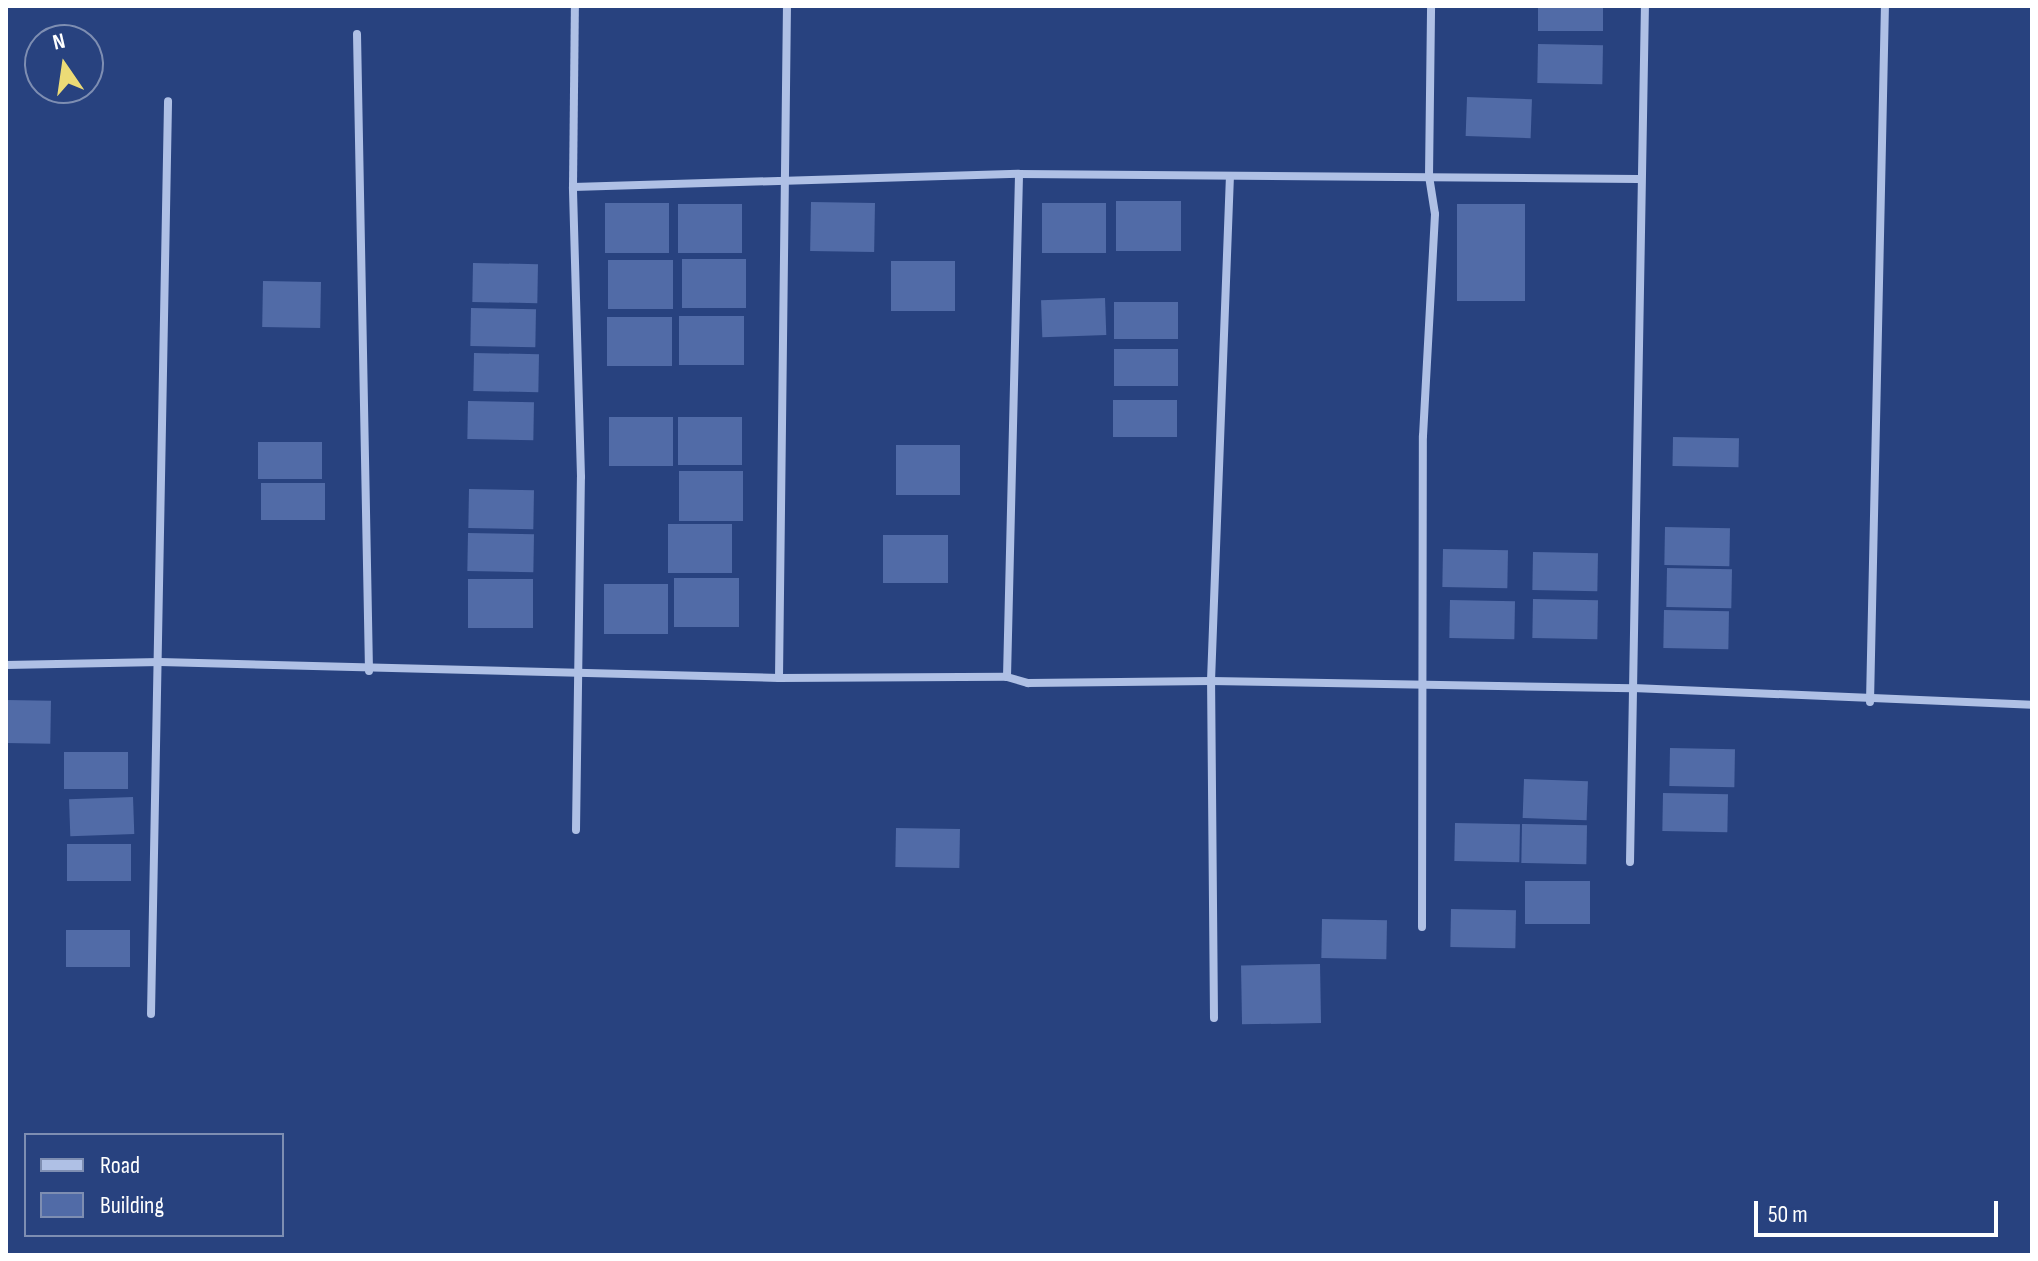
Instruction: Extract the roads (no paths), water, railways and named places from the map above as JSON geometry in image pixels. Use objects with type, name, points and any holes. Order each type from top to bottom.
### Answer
[{"type":"street","points":[[575,6],[573,187],[581,477],[575,674],[576,830]]},
{"type":"street","points":[[779,678],[782,180],[787,6]]},
{"type":"street","points":[[1422,927],[1423,436],[1435,214],[1429,176],[1431,6]]},
{"type":"street","points":[[1630,862],[1638,179],[1645,6]]},
{"type":"street","points":[[1870,702],[1885,6]]},
{"type":"street","points":[[357,34],[369,671]]},
{"type":"street","points":[[151,1014],[160,662],[168,101]]},
{"type":"street","points":[[573,187],[1019,174],[1638,179]]},
{"type":"street","points":[[1007,677],[1019,174]]},
{"type":"street","points":[[1214,1018],[1211,681],[1230,176]]},
{"type":"street","points":[[6,665],[160,662],[369,671],[779,678],[1007,677],[1028,683],[1211,681],[1424,688],[1633,688],[1870,702],[2032,705]]}]
